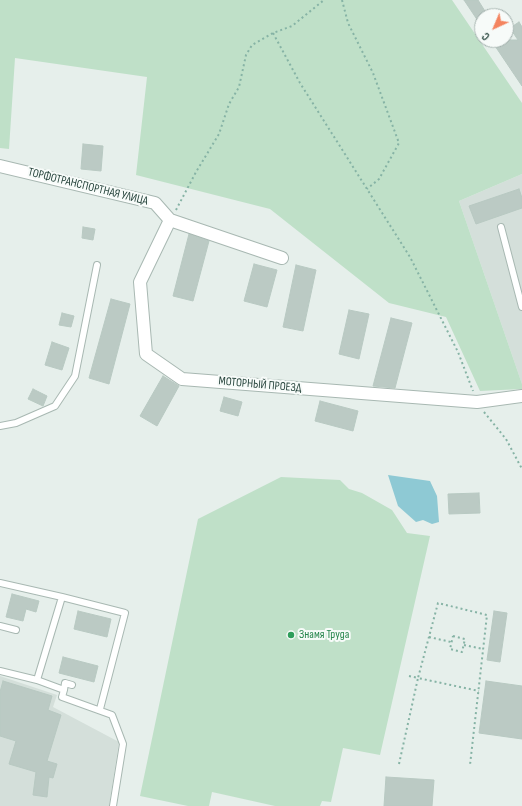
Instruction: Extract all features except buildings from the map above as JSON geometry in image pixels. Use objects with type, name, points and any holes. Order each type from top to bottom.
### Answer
[{"type":"street","name":"ТОРФОТРАНСПОРТНАЯ УЛИЦА","points":[[0,166],[155,203],[170,220],[282,258]]},
{"type":"street","name":"МОТОРНЫЙ ПРОЕЗД","points":[[170,220],[140,282],[146,354],[182,379],[477,402],[522,396]]},
{"type":"lane","points":[[501,227],[522,307]]},
{"type":"lane","points":[[0,426],[16,423],[55,406],[75,376],[97,265]]},
{"type":"lane","points":[[0,583],[125,613],[100,709]]},
{"type":"lane","points":[[37,680],[62,597]]},
{"type":"lane","points":[[0,626],[16,630]]},
{"type":"lane","points":[[0,671],[37,680],[64,690]]},
{"type":"lane","points":[[72,685],[65,684],[62,697],[100,709],[112,715],[123,744],[113,806]]},
{"type":"path","points":[[170,220],[219,134],[229,104],[238,87],[246,55],[252,45],[273,33],[292,26],[324,0]]},
{"type":"path","points":[[342,0],[348,23],[374,73],[399,143],[379,179],[367,189]]},
{"type":"path","points":[[273,33],[300,83],[410,257],[458,352],[477,402],[506,439],[522,468]]},
{"type":"path","points":[[399,764],[418,678],[438,603],[487,615],[470,765]]},
{"type":"path","points":[[453,636],[465,639],[462,652],[450,649],[452,643],[453,636]]},
{"type":"path","points":[[429,637],[452,643]]},
{"type":"path","points":[[464,645],[483,649]]},
{"type":"path","points":[[409,676],[479,691]]},
{"type":"shaded area","points":[[522,174],[522,384],[459,201]]},
{"type":"shaded area","points":[[0,676],[57,695],[53,707],[119,742],[109,806],[0,806]]},
{"type":"green space","points":[[0,0],[452,0],[474,32],[474,48],[485,48],[522,103],[522,174],[459,201],[522,384],[522,389],[480,391],[446,317],[389,303],[270,209],[136,175],[147,77],[15,58],[9,149],[0,148]]},
{"type":"green space","name":"Знамя Труда","points":[[281,477],[340,480],[349,489],[362,493],[392,510],[407,533],[430,536],[380,755],[343,748],[331,802],[322,801],[320,806],[275,806],[212,792],[209,806],[188,806],[140,796],[198,519]]},
{"type":"water","points":[[388,475],[430,481],[437,496],[439,522],[432,524],[423,520],[416,522],[398,506]]},
{"type":"place","name":"Знамя Труда","points":[[291,635]]}]
